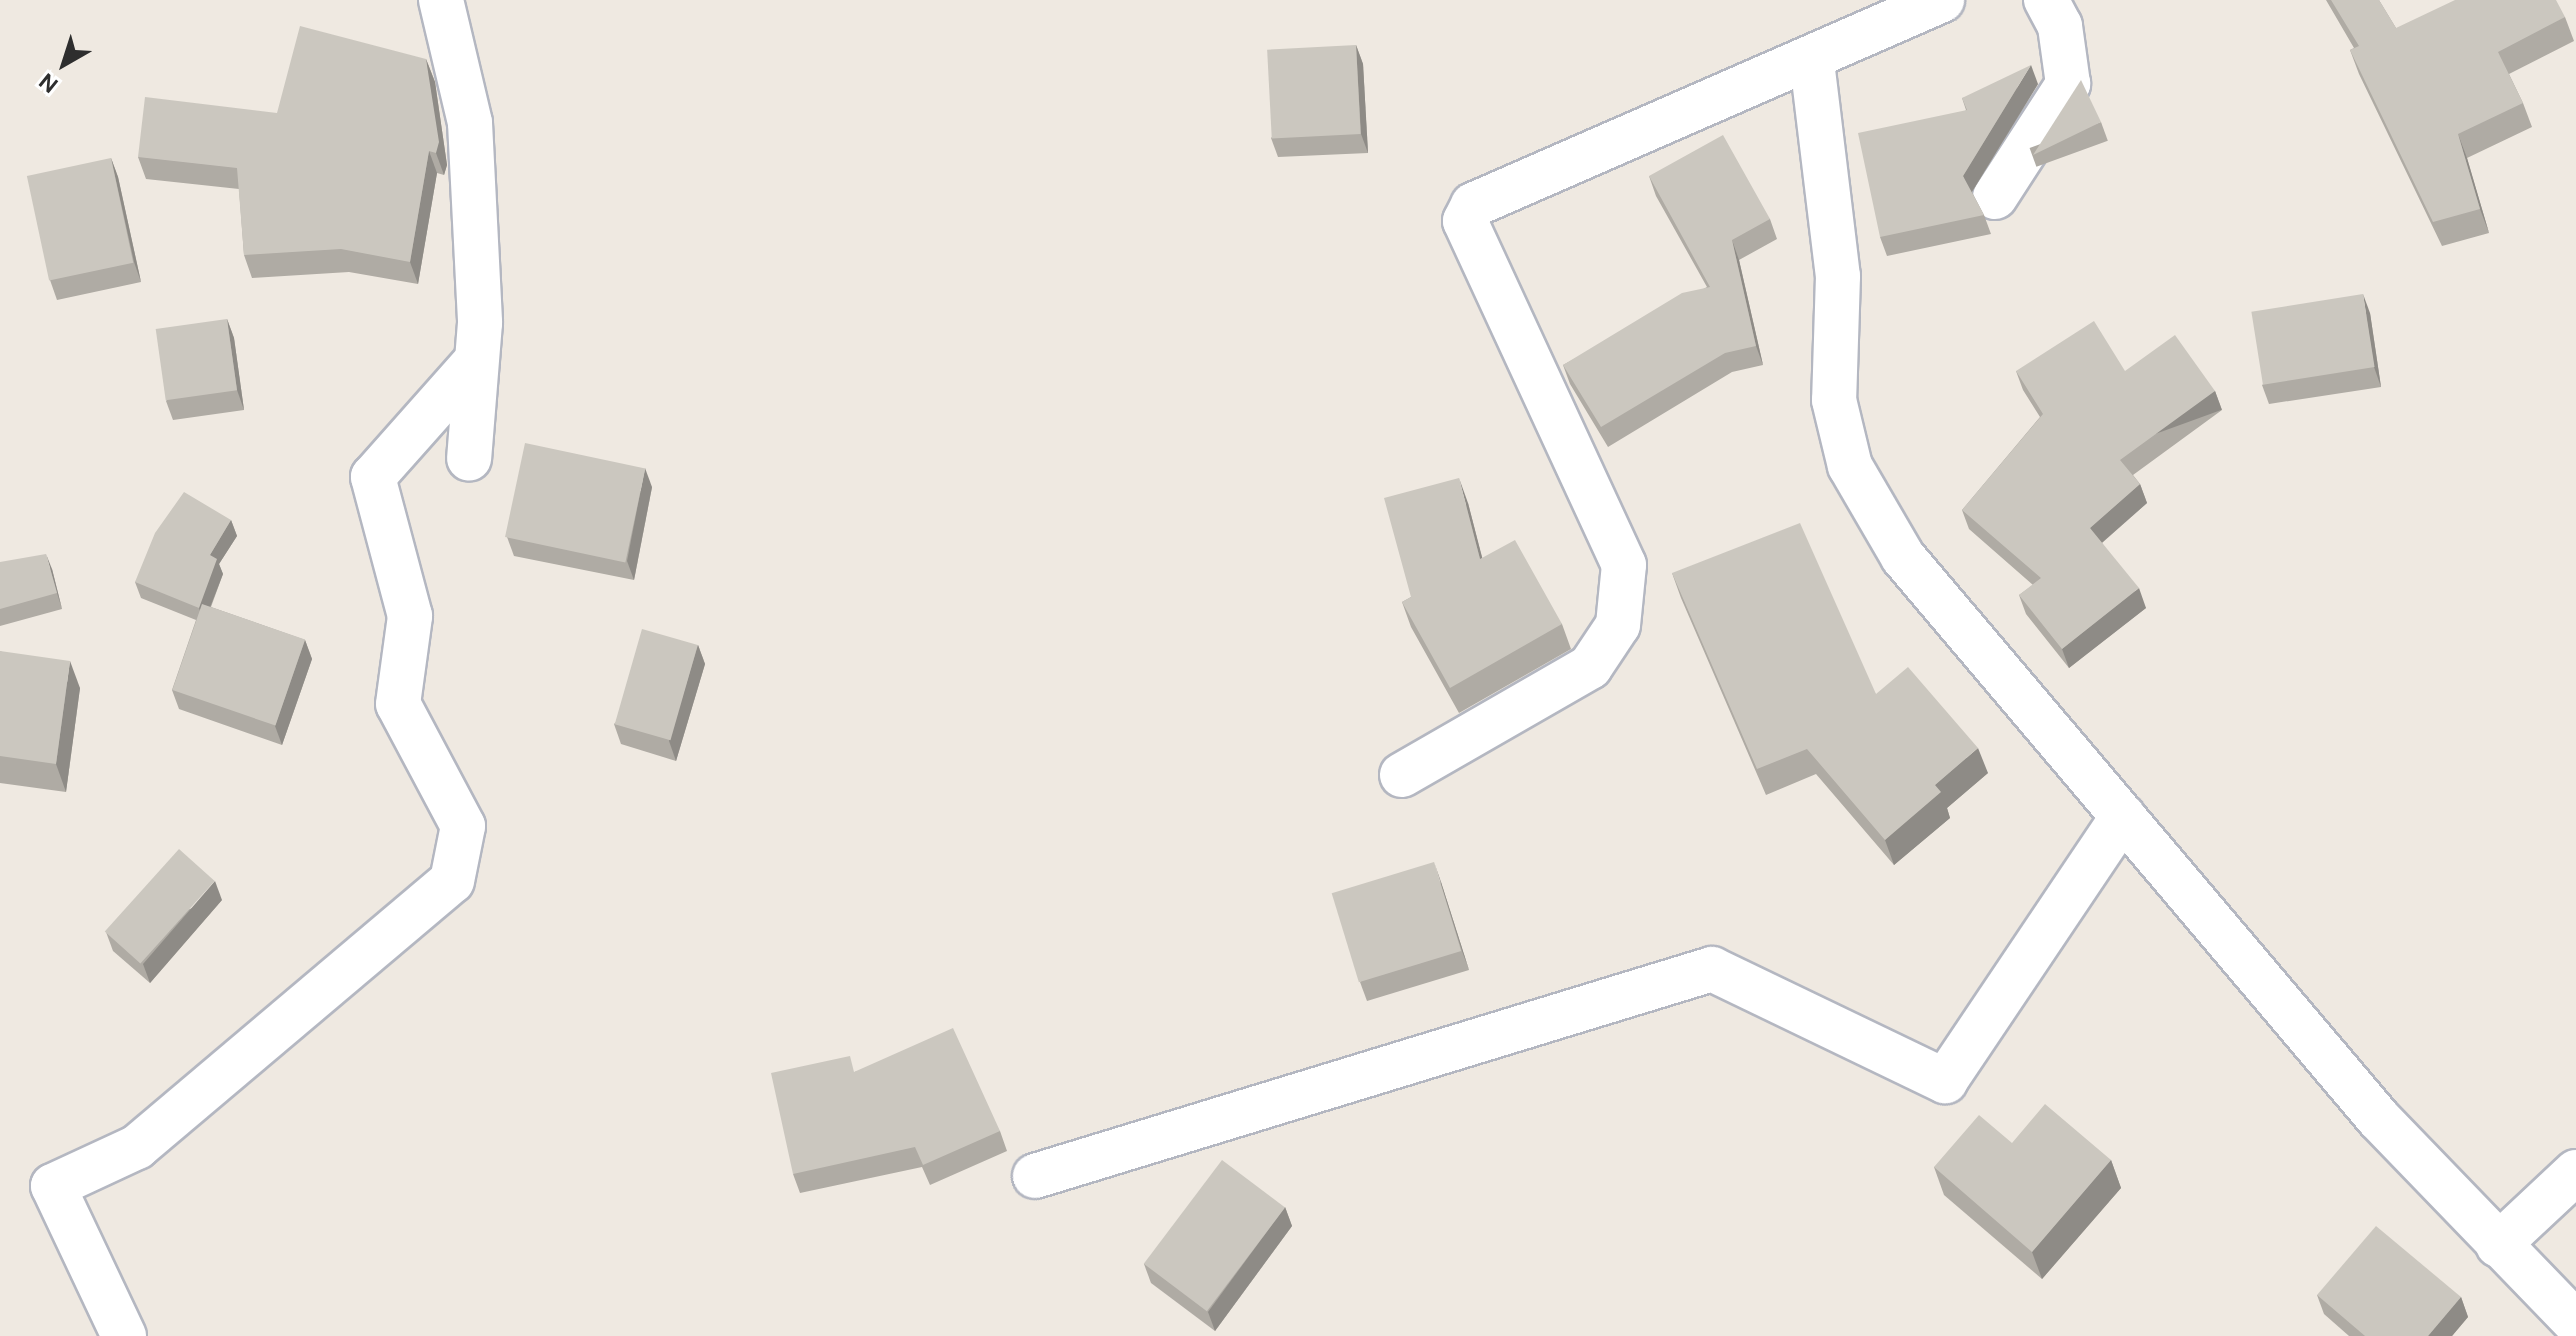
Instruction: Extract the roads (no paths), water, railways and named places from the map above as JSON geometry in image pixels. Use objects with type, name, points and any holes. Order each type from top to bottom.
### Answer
[{"type":"street","points":[[441,0],[470,123],[476,361],[469,459]]},
{"type":"street","points":[[1402,775],[1590,667],[1618,625],[1624,565],[1465,221],[1473,205],[1812,62],[1942,0]]},
{"type":"street","points":[[1995,197],[2068,84],[2060,26],[2046,0]]},
{"type":"street","points":[[1812,62],[1838,276],[1834,400],[1850,466],[1903,557],[2379,1119],[2576,1323]]},
{"type":"street","points":[[124,1336],[53,1186],[137,1147],[452,881],[463,826],[398,704],[410,616],[373,477],[476,361]]},
{"type":"street","points":[[1035,1176],[1712,969],[1945,1081],[2123,816]]},
{"type":"street","points":[[2498,1245],[2576,1172]]}]
